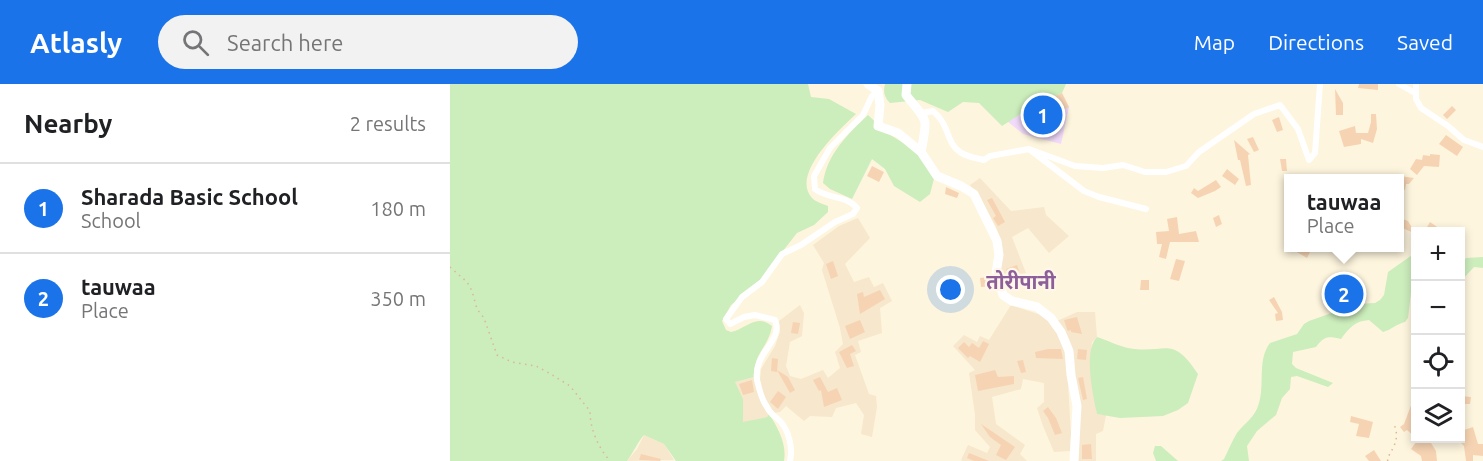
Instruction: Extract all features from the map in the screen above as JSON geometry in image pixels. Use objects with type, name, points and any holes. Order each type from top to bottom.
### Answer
[{"type":"street","points":[[868,84],[878,91],[880,105],[878,126],[898,133],[921,152],[938,176],[969,191],[978,200],[998,241],[999,255],[996,273],[1002,295],[1012,302],[1029,304],[1044,311],[1067,342],[1077,406],[1074,461]]},
{"type":"street","points":[[907,84],[906,95],[922,112],[926,126],[921,152]]},
{"type":"street","points":[[922,112],[933,111],[941,117],[952,144],[959,152],[984,160],[990,156],[1029,149],[1076,166],[1103,168],[1123,165],[1145,172],[1166,171],[1186,166],[1199,152],[1254,114],[1280,105],[1299,129],[1309,160],[1315,153],[1320,84]]},
{"type":"street","points":[[1400,84],[1415,93]]},
{"type":"street","points":[[1416,84],[1415,93],[1425,112],[1448,126],[1464,140],[1483,147]]},
{"type":"street","points":[[790,461],[792,451],[787,432],[767,408],[758,382],[758,363],[774,340],[778,326],[775,320],[755,315],[744,317],[730,324],[726,319],[742,297],[762,282],[782,254],[853,214],[857,208],[845,200],[820,194],[815,189],[814,176],[830,148],[863,116],[872,96],[878,91]]},
{"type":"street","points":[[1029,149],[1084,191],[1146,209]]},
{"type":"path","points":[[450,267],[467,282],[472,291],[497,355],[512,362],[536,366],[570,386],[590,411],[590,423],[601,451],[610,461]]},
{"type":"path","points":[[1388,461],[1397,441],[1398,432],[1394,424]]},
{"type":"shaded area","points":[[1062,93],[1069,107],[1061,144],[1023,134],[1007,121]]},
{"type":"shaded area","points":[[980,178],[1011,211],[1044,207],[1046,215],[1069,236],[1049,253],[1028,228],[1012,237],[1026,273],[1003,280],[1000,269],[1002,244],[981,199],[970,185]]},
{"type":"shaded area","points":[[858,218],[870,238],[845,264],[854,282],[869,277],[874,287],[883,283],[892,301],[880,308],[882,333],[858,341],[861,352],[855,355],[869,394],[876,396],[877,407],[872,437],[861,434],[864,415],[856,403],[836,408],[832,417],[810,416],[804,421],[786,406],[780,412],[774,413],[763,394],[760,380],[761,369],[775,346],[780,332],[779,321],[800,305],[804,313],[802,336],[790,342],[786,366],[790,376],[801,379],[823,370],[828,378],[840,368],[835,352],[843,344],[840,328],[822,270],[824,263],[813,245],[839,226]]},
{"type":"shaded area","points":[[1011,305],[1044,316],[1057,330],[1066,351],[1070,451],[1054,452],[1043,426],[1037,408],[1044,402],[1044,383],[1023,379],[1021,389],[992,397],[996,424],[1025,445],[1020,454],[1027,461],[962,461],[968,445],[987,453],[990,447],[975,430],[969,373],[975,370],[953,346],[964,335],[977,342],[980,336],[989,340]]},
{"type":"shaded area","points":[[1077,312],[1095,312],[1097,337],[1092,342],[1090,365],[1097,414],[1106,415],[1103,431],[1096,434],[1096,461],[1078,461],[1080,410],[1057,321]]},
{"type":"shaded area","points":[[754,377],[761,403],[769,414],[767,417],[743,423],[743,399],[734,382]]},
{"type":"shaded area","points":[[644,435],[664,444],[674,460],[627,461],[637,449]]},
{"type":"green space","points":[[450,84],[808,84],[811,97],[829,99],[856,114],[829,141],[812,165],[807,177],[807,188],[812,198],[828,206],[828,212],[814,225],[797,233],[757,284],[731,305],[722,321],[726,330],[731,332],[756,321],[766,322],[772,326],[768,340],[756,361],[754,377],[735,382],[743,399],[743,422],[767,417],[769,414],[783,442],[784,461],[676,461],[664,444],[644,435],[627,461],[450,461]]},
{"type":"green space","points":[[885,84],[1066,84],[1062,93],[1030,108],[1002,126],[979,103],[963,102],[948,112],[920,100],[890,103],[884,94]]},
{"type":"green space","points":[[868,115],[887,133],[915,150],[935,175],[930,194],[920,202],[894,186],[885,169],[872,159],[852,199],[830,189],[823,183],[834,154],[846,137]]},
{"type":"green space","points":[[1411,256],[1411,293],[1408,318],[1405,322],[1383,332],[1369,320],[1360,322],[1341,339],[1327,338],[1316,347],[1293,352],[1292,364],[1296,368],[1333,383],[1328,387],[1297,376],[1291,377],[1290,389],[1282,398],[1276,415],[1257,431],[1247,446],[1249,461],[1221,461],[1237,433],[1257,408],[1261,395],[1262,364],[1270,343],[1297,334],[1309,321],[1357,304],[1375,303],[1380,300],[1384,295],[1388,272]]},
{"type":"green space","points":[[1483,257],[1483,268],[1474,267],[1465,277],[1466,258]]},
{"type":"green space","points":[[1097,337],[1128,348],[1167,348],[1181,354],[1198,374],[1188,403],[1163,416],[1120,418],[1097,414],[1090,363],[1093,344]]},
{"type":"green space","points":[[1155,446],[1161,446],[1178,461],[1156,461],[1153,453]]},
{"type":"building","points":[[1359,84],[1378,84],[1378,90],[1358,88]]},
{"type":"building","points":[[1335,89],[1343,103],[1343,115],[1336,115]]},
{"type":"building","points":[[1062,93],[1069,107],[1061,111],[1059,105],[1034,117],[1030,108]]},
{"type":"building","points":[[1452,106],[1456,110],[1447,119],[1443,115]]},
{"type":"building","points":[[1371,114],[1376,114],[1377,129],[1373,143],[1361,139],[1361,144],[1344,147],[1339,131],[1355,126],[1356,133],[1368,133]]},
{"type":"building","points":[[1279,117],[1283,130],[1277,132],[1272,120]]},
{"type":"building","points":[[1446,135],[1463,147],[1457,156],[1439,144]]},
{"type":"building","points":[[1253,137],[1259,150],[1254,152],[1247,139]]},
{"type":"building","points":[[1234,140],[1250,154],[1248,155],[1251,185],[1246,186]]},
{"type":"building","points":[[1430,154],[1440,155],[1439,167],[1424,166],[1417,175],[1410,169],[1416,159],[1422,160],[1423,155],[1430,156]]},
{"type":"building","points":[[1280,159],[1286,159],[1287,171],[1282,171]]},
{"type":"building","points":[[872,166],[884,172],[879,182],[867,176]]},
{"type":"building","points":[[1227,169],[1239,179],[1235,185],[1222,176]]},
{"type":"building","points":[[1404,177],[1414,178],[1406,184],[1405,190]]},
{"type":"building","points":[[1216,180],[1221,187],[1215,191],[1198,198],[1191,193],[1194,188],[1198,191]]},
{"type":"building","points":[[946,187],[959,193],[957,198],[945,194]]},
{"type":"building","points":[[992,198],[1005,222],[998,226],[993,218],[996,216],[987,200]]},
{"type":"building","points":[[1219,215],[1222,224],[1216,227],[1213,218]]},
{"type":"building","points":[[1177,217],[1179,234],[1196,231],[1199,242],[1170,242],[1166,259],[1159,257],[1162,244],[1157,244],[1156,232],[1169,231],[1167,219]]},
{"type":"building","points":[[1404,220],[1412,227],[1411,232],[1404,229]]},
{"type":"building","points":[[1430,222],[1437,227],[1427,227]]},
{"type":"building","points":[[1297,252],[1310,252],[1307,258]]},
{"type":"building","points":[[1176,259],[1185,261],[1179,281],[1170,279]]},
{"type":"building","points":[[833,261],[838,276],[831,279],[826,264]]},
{"type":"building","points":[[1017,265],[1019,271],[1008,275],[1006,269]]},
{"type":"building","points":[[990,277],[993,286],[981,287],[980,278]]},
{"type":"building","points":[[1141,280],[1149,280],[1149,290],[1140,290]]},
{"type":"building","points":[[880,290],[885,299],[860,314],[857,294],[863,292],[864,297]]},
{"type":"building","points":[[1274,297],[1282,312],[1283,320],[1276,321],[1275,314],[1278,313],[1269,300]]},
{"type":"building","points":[[1077,317],[1082,334],[1068,331],[1064,320]]},
{"type":"building","points":[[860,320],[865,332],[850,339],[845,326]]},
{"type":"building","points":[[793,322],[800,323],[798,334],[791,333]]},
{"type":"building","points":[[983,341],[989,344],[980,362],[970,356],[968,358],[958,348],[964,342],[969,347],[972,343],[979,348]]},
{"type":"building","points":[[852,345],[856,351],[850,354],[854,366],[847,368],[839,352]]},
{"type":"building","points":[[1061,349],[1063,359],[1036,358],[1035,352]]},
{"type":"building","points":[[1078,349],[1087,350],[1086,360],[1077,359]]},
{"type":"building","points":[[772,358],[778,359],[777,372],[771,371]]},
{"type":"building","points":[[1023,360],[1026,372],[1021,373],[1017,361]]},
{"type":"building","points":[[777,370],[788,377],[795,390],[790,393]]},
{"type":"building","points":[[995,370],[998,377],[1014,376],[1014,384],[978,391],[975,375]]},
{"type":"building","points":[[820,377],[828,392],[837,388],[842,400],[824,407],[821,390],[819,391],[813,380]]},
{"type":"building","points":[[1083,377],[1087,399],[1083,400],[1078,378]]},
{"type":"building","points":[[752,380],[754,392],[743,395],[739,384]]},
{"type":"building","points":[[778,391],[786,397],[778,409],[770,402]]},
{"type":"building","points":[[1465,396],[1471,397],[1470,404],[1465,404]]},
{"type":"building","points":[[1411,405],[1411,434],[1407,430],[1404,432],[1400,427],[1404,424]]},
{"type":"building","points":[[1048,407],[1056,418],[1062,433],[1055,435],[1043,411]]},
{"type":"building","points":[[1351,416],[1373,422],[1369,438],[1356,436],[1359,424],[1350,422]]},
{"type":"building","points":[[981,424],[1015,447],[1006,460],[996,455],[1001,445],[990,437]]},
{"type":"building","points":[[1473,427],[1478,444],[1483,444],[1483,456],[1473,455],[1473,461],[1466,461],[1464,446],[1461,443],[1465,443],[1465,430]]},
{"type":"building","points":[[1415,443],[1431,443],[1436,451],[1437,461],[1422,461],[1421,456],[1411,449]]},
{"type":"building","points":[[1091,444],[1092,459],[1082,459],[1082,445]]},
{"type":"building","points":[[1374,450],[1381,461],[1369,461],[1365,456]]},
{"type":"building","points":[[969,453],[989,461],[974,461],[967,458]]},
{"type":"building","points":[[641,454],[661,459],[660,461],[639,460]]},
{"type":"place","name":"Sharada Basic School","points":[[1043,115]]},
{"type":"place","name":"tauwaa","points":[[1344,294]]},
{"type":"district","name":"तोरीपानी","points":[[1021,281]]}]
